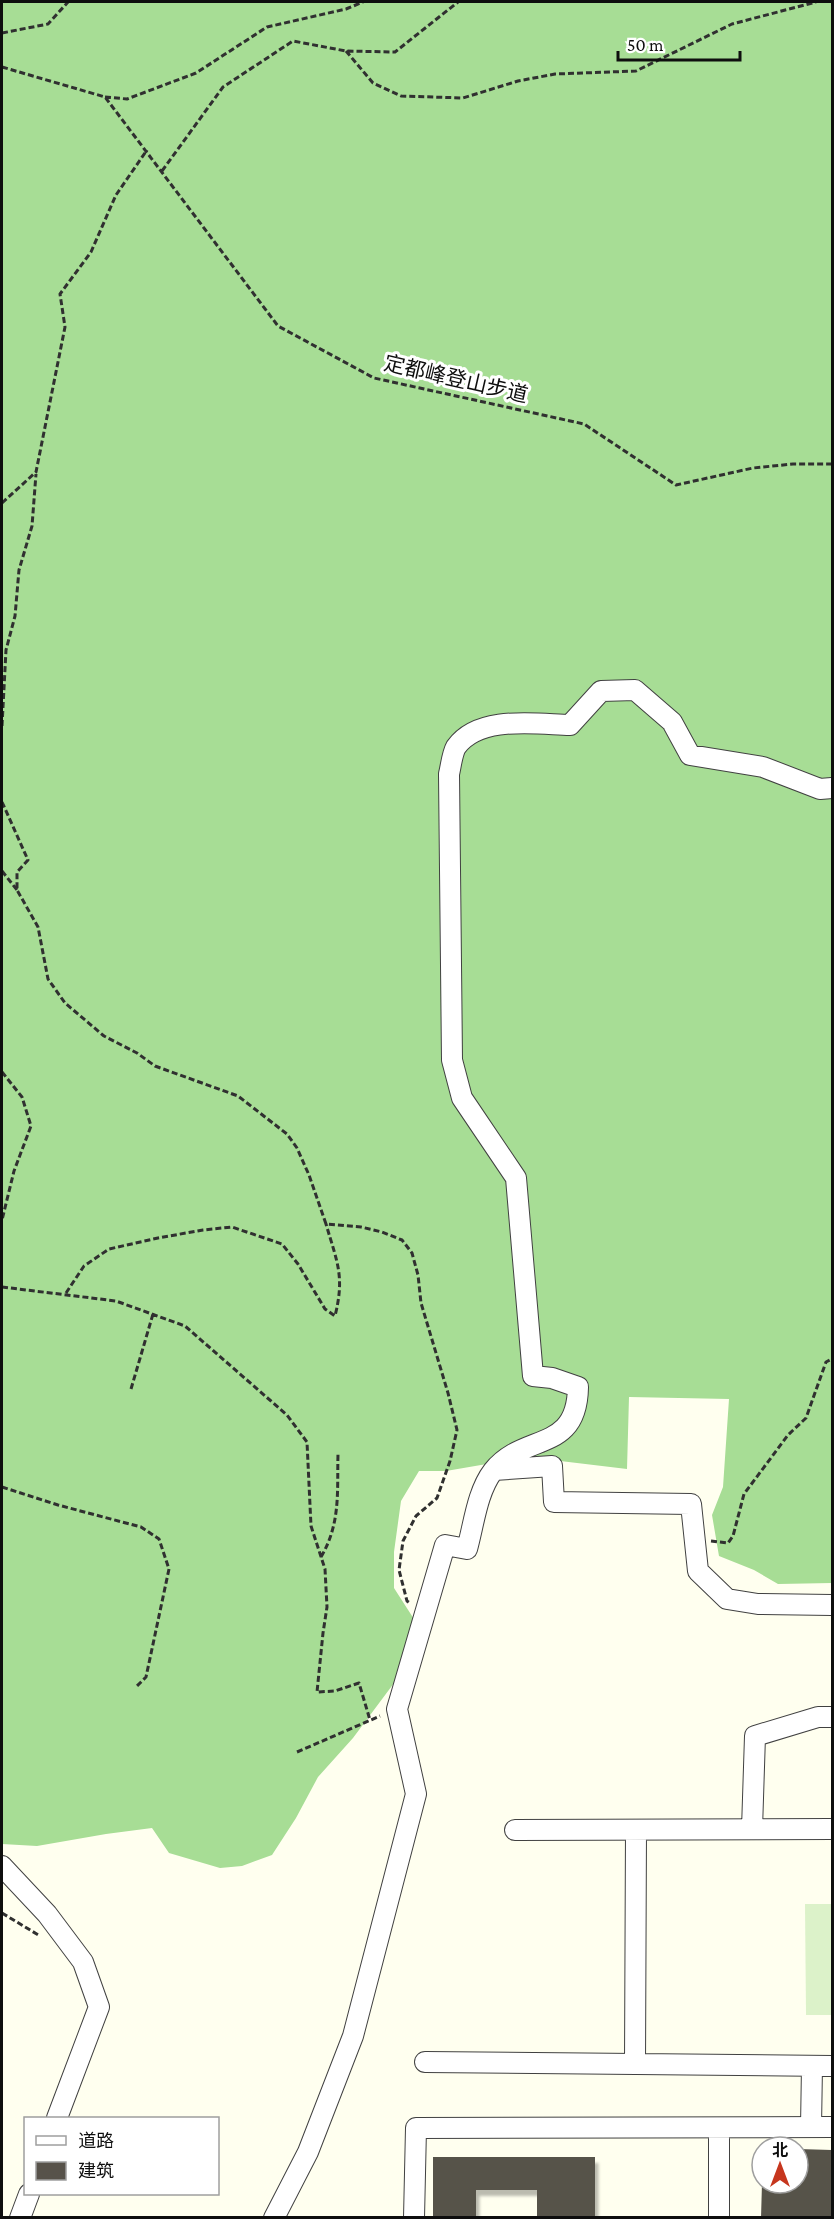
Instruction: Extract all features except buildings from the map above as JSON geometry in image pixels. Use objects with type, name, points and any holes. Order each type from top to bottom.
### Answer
[{"type":"street","points":[[274,2217],[308,2152],[353,2036],[416,1794],[397,1709],[445,1545],[467,1550],[484,1484],[494,1470],[514,1452],[544,1443],[565,1429],[578,1405],[578,1387],[552,1378],[533,1376],[516,1178],[462,1098],[452,1060],[449,774],[456,748],[476,730],[500,724],[570,725],[601,691],[635,690],[672,722],[690,755],[763,766],[820,789],[832,788]]},
{"type":"street","points":[[494,1470],[552,1466],[554,1502],[691,1504],[698,1571],[727,1599],[758,1604],[832,1605]]},
{"type":"street","points":[[753,1829],[755,1736],[818,1717],[832,1717]]},
{"type":"street","points":[[515,1830],[832,1829]]},
{"type":"street","points":[[635,2064],[636,1830]]},
{"type":"street","points":[[2,1866],[47,1914],[83,1962],[99,2007],[57,2117]]},
{"type":"street","points":[[425,2062],[832,2066]]},
{"type":"street","points":[[811,2127],[812,2066]]},
{"type":"street","points":[[414,2217],[416,2128],[832,2127]]},
{"type":"street","points":[[719,2128],[719,2217]]},
{"type":"street","points":[[20,2217],[28,2195]]},
{"type":"path","points":[[2,33],[48,24],[68,2]]},
{"type":"path","points":[[2,67],[105,97],[127,99],[196,73],[267,27],[346,9],[363,2]]},
{"type":"path","points":[[162,171],[223,87],[293,41],[346,51],[395,52],[458,2]]},
{"type":"path","points":[[346,51],[373,83],[401,96],[463,98],[518,81],[555,74],[636,71],[732,24],[816,2]]},
{"type":"path","name":"定都峰登山步道","points":[[105,97],[278,326],[374,378],[584,424],[676,485],[753,468],[793,464],[832,464]]},
{"type":"path","points":[[2,726],[6,650],[15,616],[19,570],[32,526],[36,472],[65,327],[60,294],[91,252],[116,195],[147,150]]},
{"type":"path","points":[[2,503],[36,472]]},
{"type":"path","points":[[2,802],[28,860],[17,872],[17,890]]},
{"type":"path","points":[[2,871],[17,890],[38,927],[48,979],[65,1003],[104,1036],[137,1053],[155,1066],[237,1096],[286,1134],[297,1148],[309,1175],[340,1273],[339,1298],[335,1316],[325,1309],[298,1264],[282,1244],[232,1227],[169,1236],[109,1250],[84,1266],[65,1294]]},
{"type":"path","points":[[2,1072],[22,1097],[31,1126],[14,1171],[2,1220]]},
{"type":"path","points":[[326,1224],[361,1227],[382,1232],[402,1240],[412,1253],[418,1275],[421,1303],[448,1393],[457,1430],[450,1461],[437,1498],[416,1516],[403,1541],[399,1570],[407,1601],[425,1614]]},
{"type":"path","points":[[2,1287],[116,1301],[185,1326],[287,1415],[307,1442],[310,1526],[325,1569],[327,1607],[322,1633],[317,1692],[335,1691],[359,1683],[370,1720]]},
{"type":"path","points":[[131,1389],[153,1314]]},
{"type":"path","points":[[695,1539],[729,1543],[744,1494],[788,1435],[806,1418],[826,1362],[832,1359]]},
{"type":"path","points":[[321,1557],[331,1541],[337,1509],[338,1454]]},
{"type":"path","points":[[2,1487],[58,1505],[141,1527],[159,1539],[169,1569],[146,1677],[135,1688]]},
{"type":"path","points":[[297,1752],[397,1709]]},
{"type":"green space","points":[[2,2],[832,2],[832,1583],[778,1584],[754,1570],[719,1556],[712,1515],[723,1487],[729,1399],[629,1397],[627,1469],[527,1457],[446,1471],[419,1471],[401,1501],[394,1552],[394,1588],[421,1630],[406,1667],[353,1738],[318,1777],[296,1818],[272,1855],[242,1866],[220,1868],[169,1853],[152,1828],[37,1846],[2,1844]]},
{"type":"green space","points":[[805,1904],[832,1904],[832,2015],[806,2015]]}]
